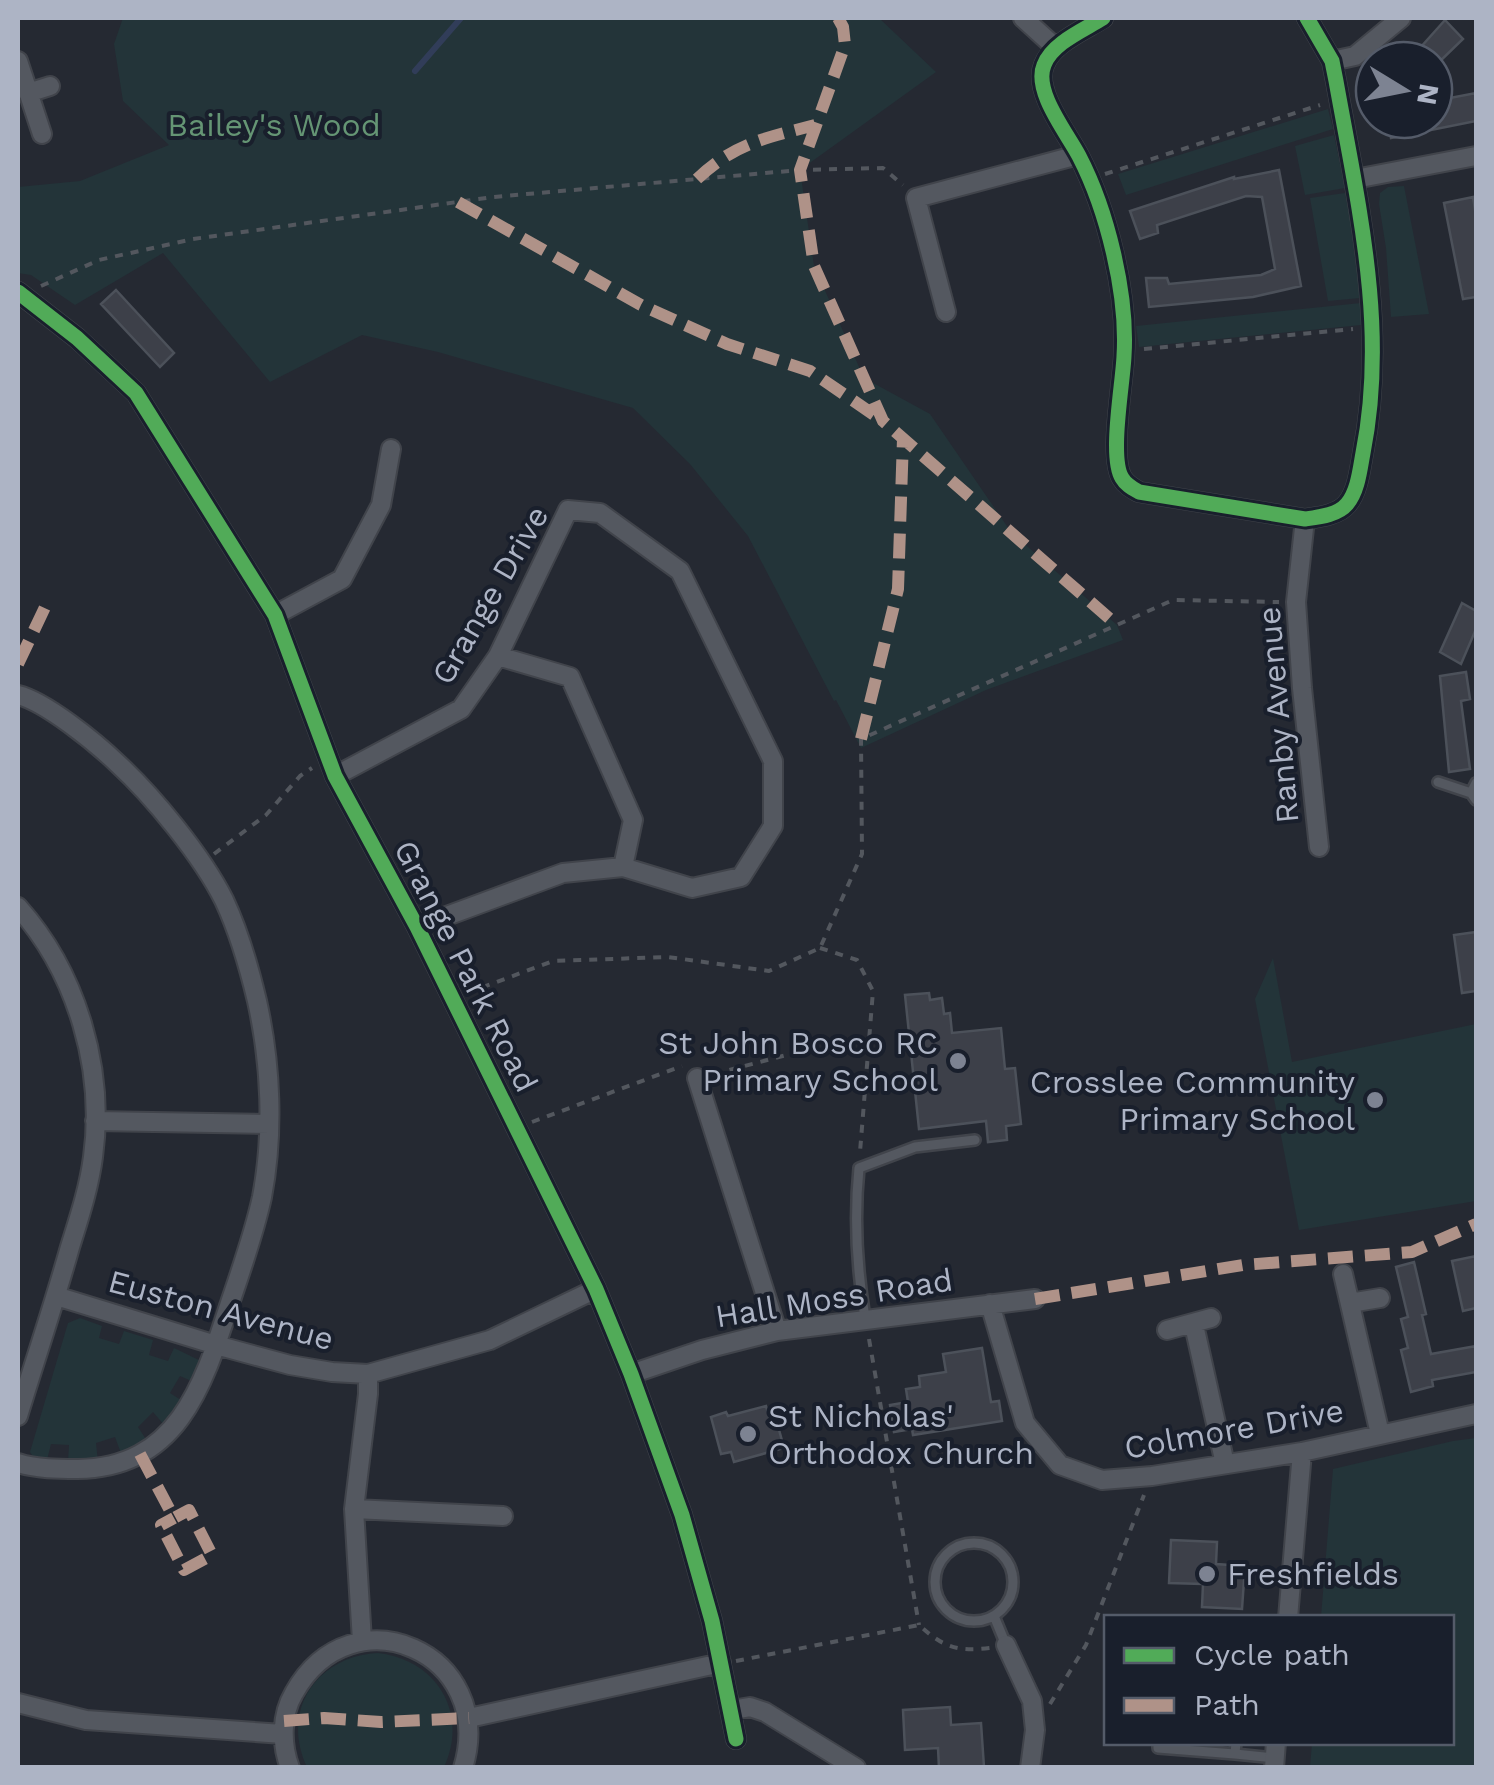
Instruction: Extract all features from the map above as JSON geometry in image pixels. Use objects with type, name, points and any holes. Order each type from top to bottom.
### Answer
[{"type":"street","points":[[1023,18],[1056,48]]},
{"type":"street","points":[[1102,18],[1056,48],[1042,68],[1045,96],[1090,178],[1116,267],[1124,351],[1117,463],[1123,481],[1154,496],[1305,519],[1342,509],[1350,502],[1369,412],[1373,328],[1366,246],[1332,61],[1307,18]]},
{"type":"street","points":[[1332,61],[1355,56],[1400,18]]},
{"type":"street","points":[[18,61],[42,134]]},
{"type":"street","points":[[28,92],[50,86]]},
{"type":"street","points":[[946,312],[916,198],[1078,154]]},
{"type":"street","points":[[1354,179],[1476,156]]},
{"type":"street","name":"Grange Park Road","points":[[20,293],[77,338],[136,393],[275,615],[332,767],[518,1127],[596,1289],[631,1374],[682,1515],[712,1621],[736,1738]]},
{"type":"street","points":[[275,615],[342,579],[382,505],[391,449]]},
{"type":"street","name":"Grange Drive","points":[[332,767],[460,709],[498,656],[568,510],[600,512],[680,571],[774,760],[773,826],[741,877],[692,888],[623,868],[563,873],[417,926]]},
{"type":"street","name":"Ranby Avenue","points":[[1305,519],[1296,602],[1318,847]]},
{"type":"street","points":[[498,656],[570,677],[633,820],[623,868]]},
{"type":"street","points":[[18,695],[34,701],[102,749],[148,794],[223,898],[258,1002],[269,1124],[256,1222],[216,1345],[198,1391],[181,1419],[140,1454],[106,1468],[55,1469],[18,1463]]},
{"type":"street","points":[[18,906],[32,922],[68,986],[90,1058],[96,1121],[85,1197],[56,1296],[24,1375],[18,1416]]},
{"type":"street","points":[[698,1078],[776,1331]]},
{"type":"street","points":[[96,1121],[269,1124]]},
{"type":"street","points":[[1344,1274],[1380,1434]]},
{"type":"street","name":"Euston Avenue","points":[[56,1296],[290,1365],[368,1374],[490,1340],[596,1289]]},
{"type":"street","points":[[1350,1303],[1380,1298]]},
{"type":"street","name":"Hall Moss Road","points":[[631,1374],[776,1331],[1035,1299]]},
{"type":"street","name":"Colmore Drive","points":[[990,1304],[1025,1422],[1060,1465],[1102,1480],[1302,1452],[1476,1414]]},
{"type":"street","points":[[1167,1330],[1202,1321],[1224,1464]]},
{"type":"street","points":[[362,1641],[354,1509],[368,1374]]},
{"type":"street","points":[[1288,1615],[1302,1452]]},
{"type":"street","points":[[354,1509],[503,1516]]},
{"type":"street","points":[[290,1768],[283,1734],[289,1701],[302,1677],[326,1655],[362,1641],[410,1646],[432,1658],[454,1682],[469,1718],[468,1752],[463,1768]]},
{"type":"street","points":[[1005,1643],[1032,1701],[1035,1730],[1030,1768]]},
{"type":"street","points":[[469,1718],[722,1664]]},
{"type":"street","points":[[18,1703],[86,1720],[283,1734]]},
{"type":"street","points":[[732,1710],[750,1707],[765,1712],[856,1768]]},
{"type":"lane","points":[[1438,782],[1474,797],[1476,783]]},
{"type":"lane","points":[[865,1318],[856,1200],[859,1168],[915,1147],[975,1140]]},
{"type":"lane","points":[[976,1543],[999,1552],[1007,1561],[1013,1585],[1004,1608],[994,1616],[982,1620],[956,1616],[938,1597],[937,1572],[952,1550],[976,1543]]},
{"type":"lane","points":[[994,1616],[1005,1643]]},
{"type":"lane","points":[[1158,1745],[1235,1748],[1275,1756]]},
{"type":"path","points":[[1090,178],[1339,100]]},
{"type":"path","points":[[20,293],[99,260],[193,239],[493,196],[800,170],[884,168],[916,198]]},
{"type":"path","points":[[1124,351],[1373,328]]},
{"type":"path","points":[[820,948],[862,854],[861,739],[1173,600],[1296,602]]},
{"type":"path","points":[[201,864],[266,815],[300,776],[332,767]]},
{"type":"path","points":[[453,998],[552,962],[668,957],[768,971],[820,948],[858,960],[874,991],[859,1168]]},
{"type":"path","points":[[518,1127],[692,1062],[698,1078],[794,1052]]},
{"type":"path","points":[[865,1318],[919,1624],[933,1638],[954,1648],[988,1648],[1005,1643]]},
{"type":"path","points":[[1035,1730],[1086,1645],[1152,1476]]},
{"type":"path","points":[[722,1664],[919,1624]]},
{"type":"green space","name":"Bailey's Wood","points":[[123,18],[879,18],[936,72],[800,170],[814,266],[864,378],[930,414],[1011,532],[1117,625],[1123,640],[986,690],[861,748],[748,536],[690,464],[633,408],[438,352],[362,335],[270,382],[163,253],[75,305],[31,275],[18,273],[18,187],[80,181],[169,145],[123,101],[114,44]]},
{"type":"green space","points":[[1328,109],[1333,129],[1126,195],[1118,174]]},
{"type":"green space","points":[[1334,135],[1345,188],[1305,195],[1295,146]]},
{"type":"green space","points":[[1404,186],[1429,314],[1391,317],[1380,193],[1388,187]]},
{"type":"green space","points":[[1345,193],[1356,246],[1360,298],[1328,301],[1310,198]]},
{"type":"green space","points":[[1361,303],[1361,325],[1139,347],[1136,326]]},
{"type":"green space","points":[[1273,958],[1292,1062],[1476,1024],[1476,1201],[1299,1230],[1255,999]]},
{"type":"green space","points":[[80,1318],[102,1326],[99,1338],[119,1344],[124,1331],[153,1340],[149,1355],[168,1361],[174,1348],[201,1361],[196,1383],[180,1376],[170,1393],[187,1404],[165,1426],[153,1412],[138,1427],[147,1441],[122,1456],[115,1437],[96,1443],[98,1462],[68,1462],[69,1445],[51,1444],[47,1460],[34,1458],[30,1452],[68,1323]]},
{"type":"green space","points":[[1476,1438],[1476,1767],[1310,1767],[1312,1745],[1454,1745],[1454,1615],[1321,1615],[1333,1469]]},
{"type":"green space","points":[[378,1653],[417,1666],[442,1692],[453,1727],[444,1767],[307,1767],[298,1726],[310,1690],[337,1664]]},
{"type":"building","points":[[1445,20],[1463,39],[1454,48],[1454,40],[1427,40]]},
{"type":"building","points":[[1476,93],[1476,121],[1454,125],[1454,97]]},
{"type":"building","points":[[1279,170],[1301,286],[1253,297],[1149,307],[1146,278],[1167,278],[1169,284],[1261,275],[1275,269],[1262,197],[1246,196],[1157,225],[1158,233],[1140,239],[1130,211],[1234,177]]},
{"type":"building","points":[[1473,197],[1476,297],[1463,299],[1444,203]]},
{"type":"building","points":[[116,290],[174,353],[160,367],[101,304]]},
{"type":"building","points":[[1462,603],[1476,611],[1476,629],[1461,664],[1440,652]]},
{"type":"building","points":[[1466,672],[1470,699],[1461,701],[1470,769],[1449,772],[1440,676]]},
{"type":"building","points":[[1476,932],[1476,991],[1462,993],[1454,935]]},
{"type":"building","name":"St John Bosco RC Primary School","points":[[929,993],[930,1000],[942,998],[944,1014],[950,1013],[952,1033],[1001,1028],[1005,1069],[1015,1068],[1021,1124],[1006,1126],[1007,1140],[988,1142],[986,1121],[919,1129],[905,995]]},
{"type":"building","points":[[1476,1256],[1476,1308],[1463,1311],[1452,1261]]},
{"type":"building","points":[[1414,1262],[1431,1354],[1476,1346],[1476,1372],[1432,1380],[1433,1386],[1411,1392],[1401,1350],[1408,1348],[1401,1319],[1408,1317],[1396,1267]]},
{"type":"building","points":[[982,1348],[991,1402],[999,1401],[1002,1421],[913,1435],[912,1429],[894,1432],[890,1405],[908,1402],[906,1389],[920,1387],[919,1376],[946,1372],[943,1354]]},
{"type":"building","name":"St Nicholas' Orthodox Church","points":[[766,1406],[770,1420],[776,1419],[784,1448],[734,1462],[731,1452],[721,1454],[711,1417]]},
{"type":"building","name":"Freshfields","points":[[1171,1540],[1217,1542],[1216,1564],[1245,1566],[1242,1609],[1202,1607],[1203,1584],[1169,1583]]},
{"type":"building","points":[[950,1707],[951,1725],[981,1723],[984,1767],[939,1768],[938,1748],[905,1750],[903,1710]]},
{"type":"waterway","points":[[415,71],[461,18]]},
{"type":"marked path","points":[[838,18],[845,45],[800,170],[814,266],[883,421],[1117,625]]},
{"type":"marked path","points":[[697,179],[738,150],[815,125]]},
{"type":"marked path","points":[[458,202],[641,305],[727,344],[810,371],[883,421]]},
{"type":"marked path","points":[[861,739],[898,589],[903,439]]},
{"type":"marked path","points":[[18,664],[47,603]]},
{"type":"marked path","points":[[1035,1299],[1243,1265],[1412,1252],[1476,1224]]},
{"type":"marked path","points":[[140,1454],[174,1518],[189,1510],[212,1555],[184,1570],[161,1525],[174,1518]]},
{"type":"marked path","points":[[284,1721],[469,1718]]},
{"type":"cycle path","points":[[1103,18],[1054,50],[1042,75],[1047,99],[1089,178],[1114,253],[1124,332],[1117,454],[1122,478],[1139,492],[1305,519],[1339,511],[1354,493],[1370,406],[1372,359],[1367,266],[1336,81],[1332,61],[1307,18]]},
{"type":"cycle path","points":[[18,292],[77,338],[136,393],[275,615],[335,776],[417,927],[596,1289],[631,1374],[682,1515],[712,1621],[736,1739]]},
{"type":"place","name":"St John Bosco RC Primary School","points":[[958,1061]]},
{"type":"place","name":"Crosslee Community Primary School","points":[[1375,1100]]},
{"type":"place","name":"St Nicholas' Orthodox Church","points":[[748,1434]]},
{"type":"place","name":"Freshfields","points":[[1207,1574]]}]
